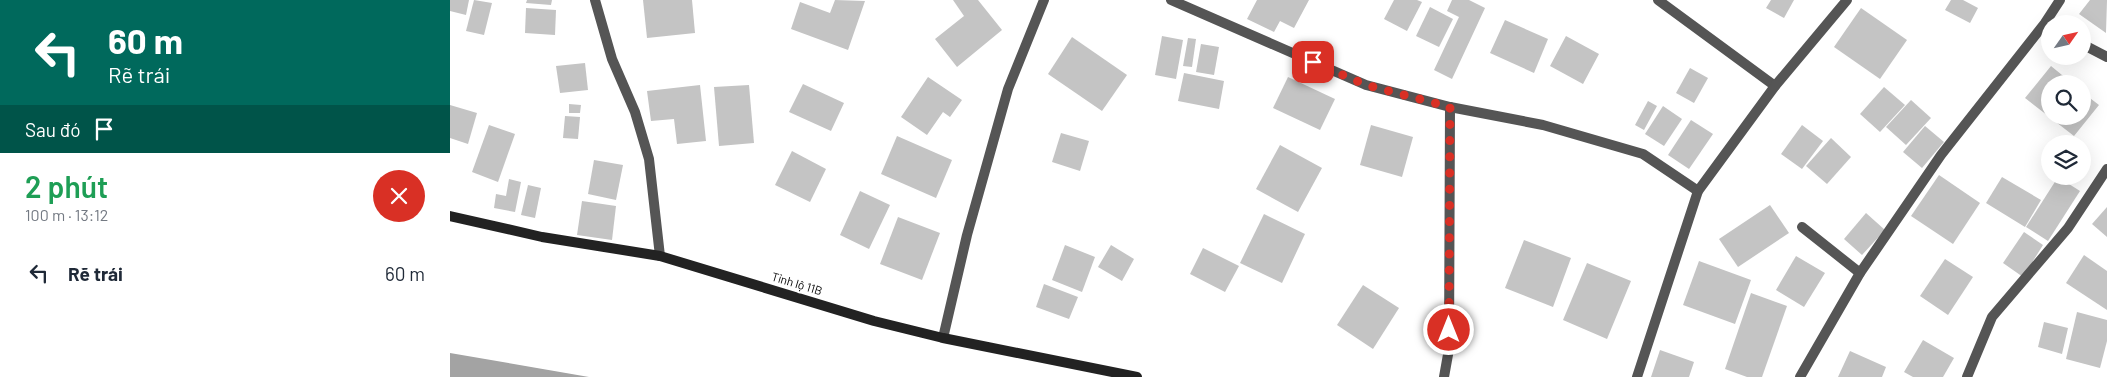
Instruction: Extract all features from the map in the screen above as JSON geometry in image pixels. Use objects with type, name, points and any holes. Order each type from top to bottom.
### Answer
[{"type":"main road","name":"Tỉnh lộ 11B","points":[[450,216],[542,237],[660,256],[874,321],[942,338],[1137,377]]},
{"type":"street","points":[[595,0],[612,59],[635,112],[650,159],[660,256]]},
{"type":"street","points":[[942,338],[967,235],[1008,89],[1044,0]]},
{"type":"street","points":[[1171,0],[1366,85],[1450,107],[1543,125],[1643,154],[1698,191]]},
{"type":"street","points":[[1658,0],[1776,86]]},
{"type":"street","points":[[1637,377],[1698,191],[1776,86],[1847,0]]},
{"type":"street","points":[[2052,15],[2060,0]]},
{"type":"street","points":[[1800,377],[1860,273],[1941,155],[2041,33]]},
{"type":"street","points":[[2091,49],[2107,57]]},
{"type":"street","points":[[1444,377],[1449,349],[1450,107]]},
{"type":"street","points":[[1967,377],[1992,318],[2068,228],[2107,169]]},
{"type":"street","points":[[1802,227],[1860,273]]},
{"type":"shaded area","points":[[450,353],[589,377],[450,377]]},
{"type":"building","points":[[450,0],[469,0],[466,15],[450,11]]},
{"type":"building","points":[[474,0],[492,3],[484,35],[466,31]]},
{"type":"building","points":[[527,0],[552,0],[551,5],[526,3]]},
{"type":"building","points":[[643,0],[692,0],[695,33],[647,38]]},
{"type":"building","points":[[835,0],[865,1],[848,50],[791,29],[800,2],[830,13]]},
{"type":"building","points":[[953,0],[978,0],[1002,30],[957,67],[935,39],[964,16]]},
{"type":"building","points":[[1257,0],[1309,0],[1294,28],[1280,21],[1274,32],[1247,19]]},
{"type":"building","points":[[1394,0],[1417,0],[1422,2],[1407,31],[1384,19]]},
{"type":"building","points":[[1452,0],[1469,0],[1485,8],[1452,79],[1434,70],[1459,17],[1447,11]]},
{"type":"building","points":[[1771,0],[1794,0],[1784,18],[1766,8]]},
{"type":"building","points":[[1951,0],[1963,0],[1978,8],[1970,23],[1945,10]]},
{"type":"building","points":[[2090,0],[2107,0],[2106,33],[2091,22],[2091,15],[2079,14]]},
{"type":"building","points":[[1430,7],[1453,19],[1439,47],[1416,36]]},
{"type":"building","points":[[526,8],[556,10],[555,35],[525,33]]},
{"type":"building","points":[[1861,8],[1907,40],[1880,79],[1834,47]]},
{"type":"building","points":[[1505,20],[1548,39],[1534,73],[1490,53]]},
{"type":"building","points":[[1162,36],[1183,40],[1176,79],[1155,75]]},
{"type":"building","points":[[1566,36],[1599,54],[1583,84],[1550,66]]},
{"type":"building","points":[[1072,37],[1127,75],[1102,111],[1048,74]]},
{"type":"building","points":[[1188,38],[1196,39],[1192,67],[1183,66]]},
{"type":"building","points":[[1201,44],[1219,47],[1214,75],[1196,72]]},
{"type":"building","points":[[585,63],[588,90],[560,93],[556,66]]},
{"type":"building","points":[[2051,66],[2062,75],[2044,75]]},
{"type":"building","points":[[1690,68],[1708,78],[1694,103],[1676,93]]},
{"type":"building","points":[[1184,73],[1224,81],[1219,109],[1178,101]]},
{"type":"building","points":[[928,77],[962,100],[950,117],[943,112],[927,135],[901,117]]},
{"type":"building","points":[[1288,77],[1335,99],[1320,130],[1273,108]]},
{"type":"building","points":[[2041,78],[2041,110],[2025,98]]},
{"type":"building","points":[[803,84],[844,103],[831,131],[789,112]]},
{"type":"building","points":[[700,85],[706,141],[677,144],[674,119],[651,121],[647,91]]},
{"type":"building","points":[[749,85],[754,143],[719,146],[714,87]]},
{"type":"building","points":[[1884,87],[1905,105],[1880,132],[1860,114]]},
{"type":"building","points":[[2091,99],[2099,105],[2091,115]]},
{"type":"building","points":[[1911,100],[1931,118],[1906,145],[1886,127]]},
{"type":"building","points":[[1648,101],[1657,106],[1644,130],[1635,125]]},
{"type":"building","points":[[569,104],[581,105],[580,113],[569,113]]},
{"type":"building","points":[[450,105],[477,113],[468,144],[450,138]]},
{"type":"building","points":[[1663,106],[1682,119],[1664,146],[1645,134]]},
{"type":"building","points":[[565,116],[580,117],[578,139],[563,138]]},
{"type":"building","points":[[1691,120],[1713,134],[1689,169],[1668,155]]},
{"type":"building","points":[[489,125],[515,134],[498,182],[472,172]]},
{"type":"building","points":[[1371,125],[1413,137],[1402,177],[1360,165]]},
{"type":"building","points":[[1802,125],[1823,141],[1802,169],[1781,154]]},
{"type":"building","points":[[2060,125],[2083,125],[2073,135]]},
{"type":"building","points":[[1925,126],[1944,142],[1922,168],[1903,152]]},
{"type":"building","points":[[1061,133],[1089,141],[1080,171],[1052,162]]},
{"type":"building","points":[[897,136],[952,160],[936,198],[881,174]]},
{"type":"building","points":[[1831,138],[1851,157],[1827,184],[1806,166]]},
{"type":"building","points":[[1280,145],[1322,168],[1298,212],[1256,189]]},
{"type":"building","points":[[792,151],[826,169],[810,202],[775,185]]},
{"type":"building","points":[[594,160],[623,165],[616,200],[588,194]]},
{"type":"building","points":[[1939,175],[1980,203],[1953,244],[1911,216]]},
{"type":"building","points":[[2002,177],[2041,200],[2025,227],[1986,203]]},
{"type":"building","points":[[509,179],[521,182],[515,212],[494,208],[496,194],[506,196]]},
{"type":"building","points":[[528,185],[541,188],[535,218],[521,215]]},
{"type":"building","points":[[2053,185],[2071,185],[2080,191],[2048,241],[2026,227]]},
{"type":"building","points":[[860,191],[890,205],[869,249],[840,235]]},
{"type":"building","points":[[582,201],[616,206],[612,240],[577,235]]},
{"type":"building","points":[[1770,205],[1789,233],[1738,267],[1719,239]]},
{"type":"building","points":[[2107,207],[2107,237],[2092,224]]},
{"type":"building","points":[[1866,213],[1885,230],[1862,255],[1844,239]]},
{"type":"building","points":[[1264,214],[1305,234],[1282,283],[1240,263]]},
{"type":"building","points":[[898,217],[940,233],[922,280],[880,264]]},
{"type":"building","points":[[2024,232],[2043,245],[2023,277],[2003,263]]},
{"type":"building","points":[[1524,240],[1571,258],[1553,307],[1505,288]]},
{"type":"building","points":[[1065,245],[1095,257],[1082,292],[1052,280]]},
{"type":"building","points":[[1111,245],[1134,259],[1122,281],[1098,267]]},
{"type":"building","points":[[1203,248],[1239,266],[1225,292],[1190,274]]},
{"type":"building","points":[[2084,255],[2107,271],[2107,310],[2066,283]]},
{"type":"building","points":[[1796,256],[1825,273],[1804,307],[1776,290]]},
{"type":"building","points":[[1945,259],[1973,277],[1948,315],[1920,296]]},
{"type":"building","points":[[1699,261],[1751,280],[1735,324],[1683,305]]},
{"type":"building","points":[[1587,263],[1631,281],[1607,339],[1563,320]]},
{"type":"building","points":[[1044,284],[1078,297],[1069,319],[1036,307]]},
{"type":"building","points":[[1363,285],[1399,308],[1373,349],[1337,325]]},
{"type":"building","points":[[1751,293],[1787,306],[1762,377],[1747,377],[1725,369]]},
{"type":"building","points":[[2077,312],[2107,320],[2107,341],[2100,368],[2066,359]]},
{"type":"building","points":[[2044,322],[2068,328],[2062,354],[2038,347]]},
{"type":"building","points":[[1923,340],[1954,358],[1943,377],[1913,377],[1904,372]]},
{"type":"building","points":[[1660,350],[1694,362],[1689,377],[1651,377]]},
{"type":"building","points":[[1850,351],[1886,367],[1882,377],[1838,377]]},
{"type":"route","points":[[1313,62],[1366,85],[1450,107],[1449,330]]}]
